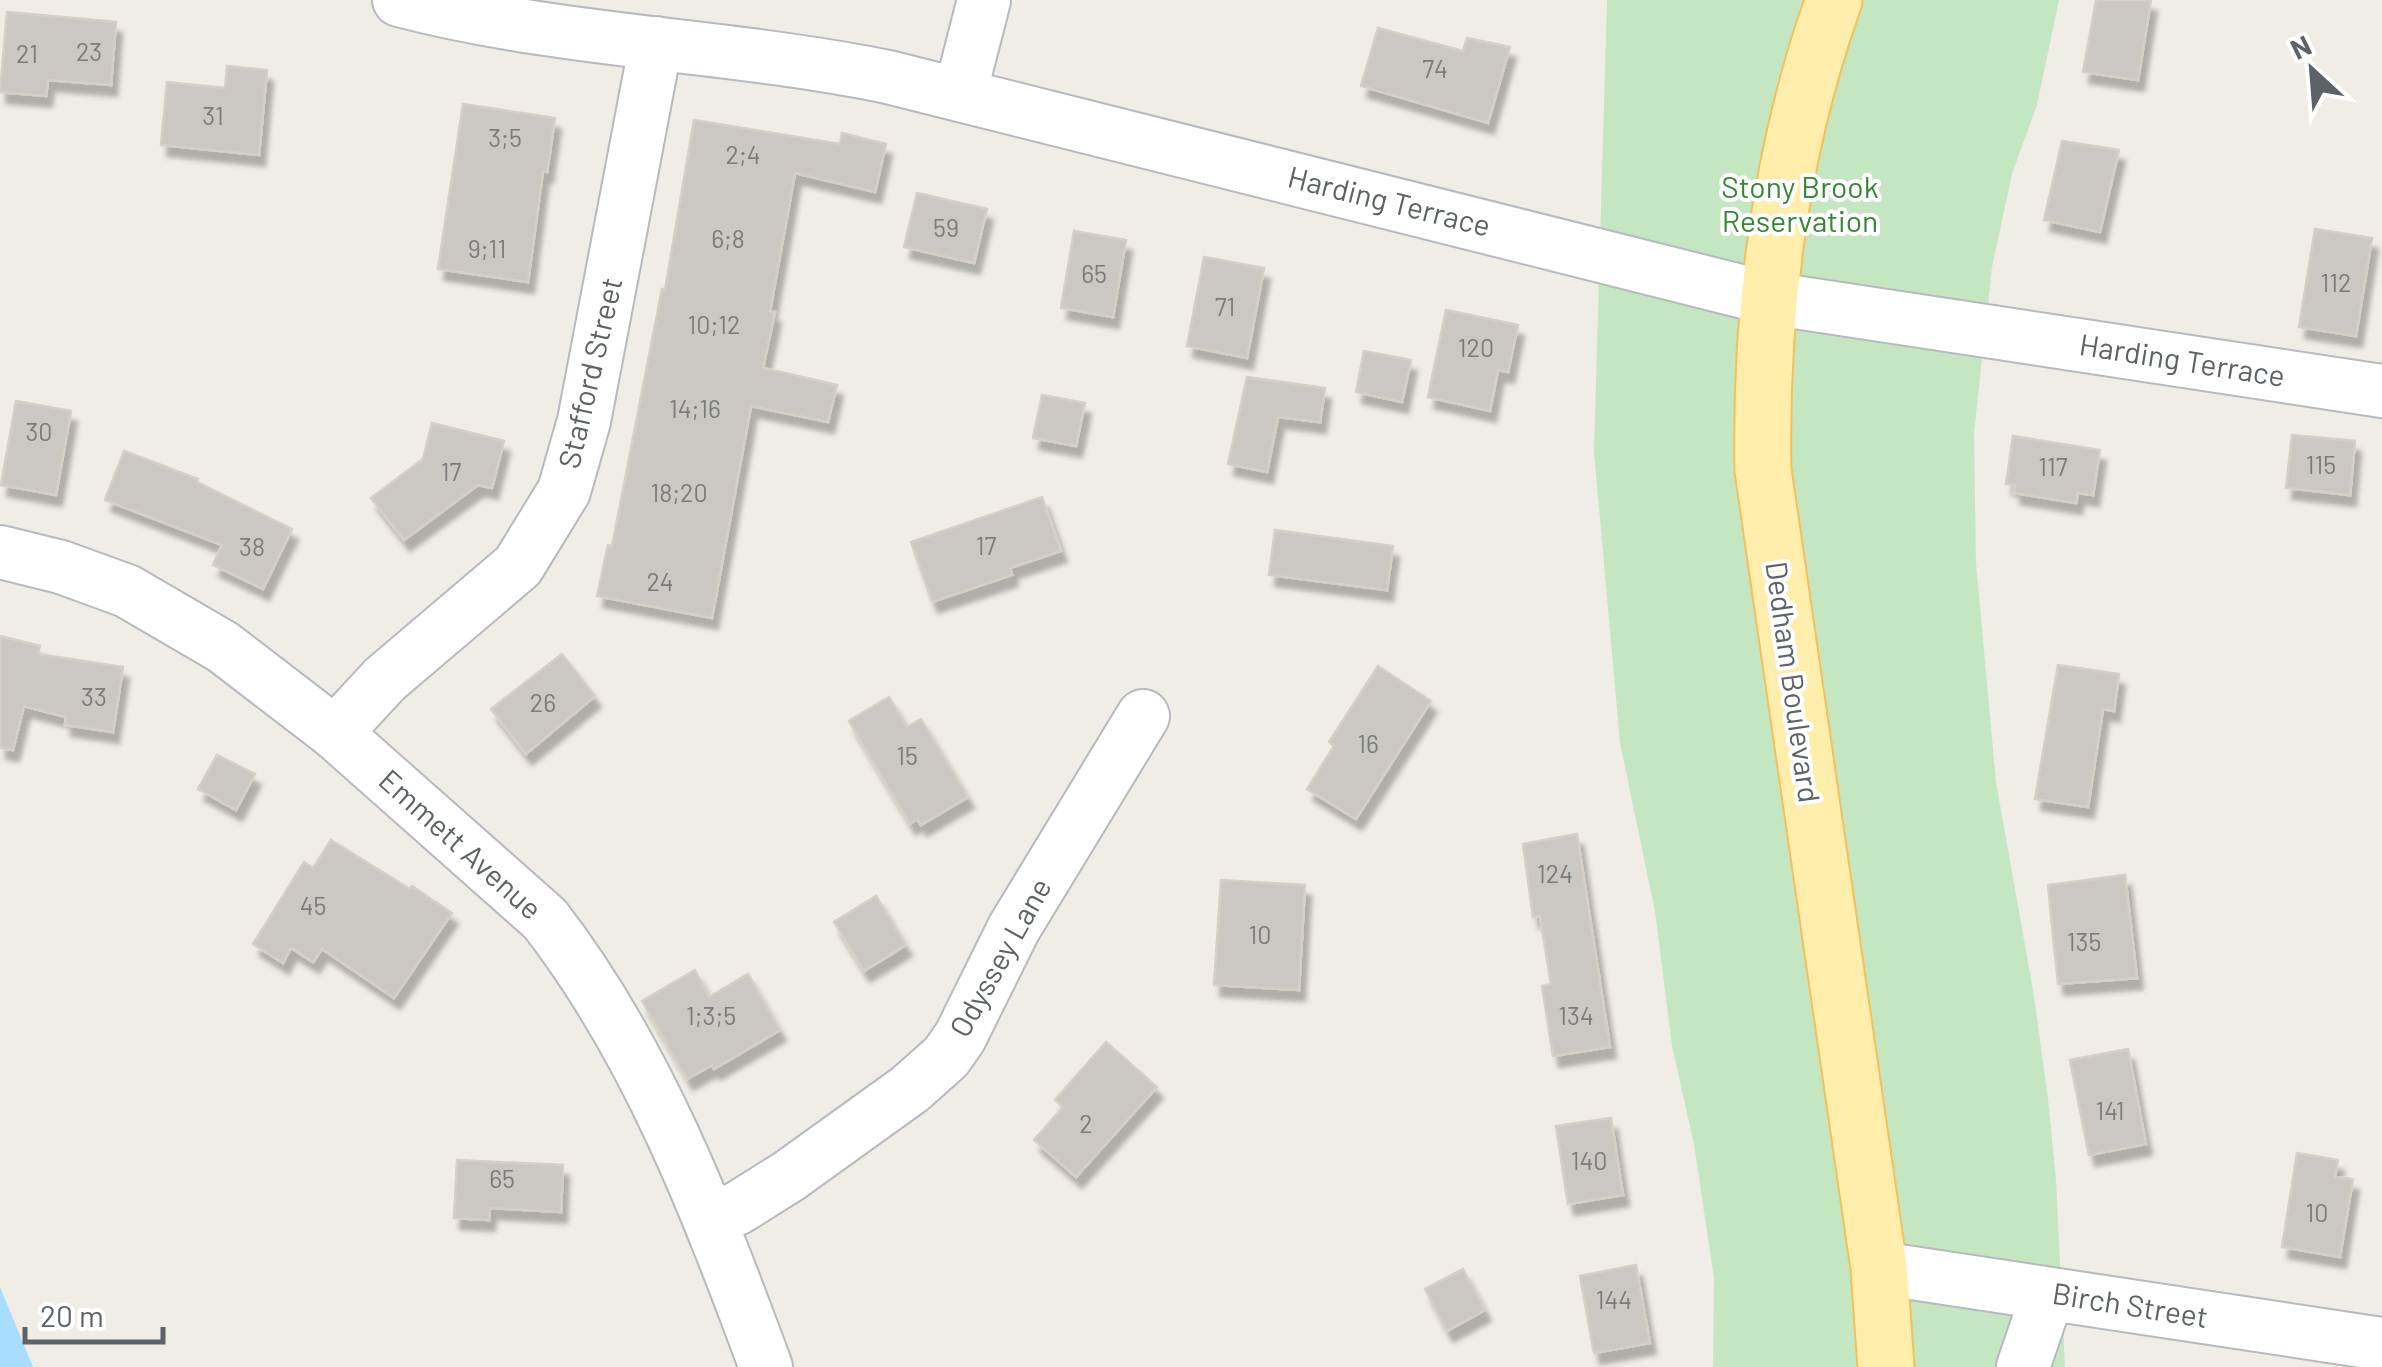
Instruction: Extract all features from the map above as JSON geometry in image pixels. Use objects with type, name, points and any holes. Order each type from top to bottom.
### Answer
[{"type":"main road","name":"Dedham Boulevard","points":[[1834,0],[1788,161],[1768,298],[1762,410],[1769,526],[1879,1268],[1886,1367]]},
{"type":"street","name":"Harding Terrace","points":[[399,0],[472,18],[818,64],[960,94],[1768,298],[2382,391]]},
{"type":"street","points":[[960,94],[984,0]]},
{"type":"street","name":"Stafford Street","points":[[336,733],[385,678],[518,566],[564,490],[584,421],[656,42]]},
{"type":"street","name":"Emmett Avenue","points":[[0,552],[78,572],[158,606],[239,658],[336,733],[524,898],[567,948],[659,1106],[710,1220],[766,1367]]},
{"type":"street","name":"Odyssey Lane","points":[[710,1220],[738,1208],[789,1176],[910,1090],[946,1057],[960,1037],[1014,928],[1143,716]]},
{"type":"street","name":"Birch Street","points":[[1879,1268],[2382,1344]]},
{"type":"street","points":[[2023,1367],[2048,1294]]},
{"type":"green space","name":"Stony Brook Reservation","points":[[1607,0],[2059,0],[2037,105],[2012,174],[1992,267],[1974,433],[1976,563],[1996,782],[2048,1099],[2065,1367],[1713,1367],[1714,1279],[1694,1144],[1672,1046],[1655,911],[1620,743],[1594,452]]},
{"type":"water","points":[[0,1287],[33,1367],[0,1367]]},
{"type":"building","points":[[2096,0],[2151,0],[2138,80],[2083,72]]},
{"type":"building","points":[[7,12],[116,22],[111,85],[48,80],[46,96],[0,92]]},
{"type":"building","points":[[1378,28],[1463,51],[1467,38],[1510,47],[1488,123],[1361,86]]},
{"type":"building","points":[[227,66],[267,70],[259,155],[161,145],[167,82],[225,88]]},
{"type":"building","points":[[463,104],[555,118],[547,172],[543,171],[528,282],[438,269]]},
{"type":"building","points":[[694,120],[840,144],[842,133],[886,144],[875,192],[795,173],[763,368],[837,385],[828,422],[751,406],[712,618],[597,596],[608,545],[612,546],[662,289],[665,290]]},
{"type":"building","points":[[2062,141],[2119,150],[2100,232],[2044,220]]},
{"type":"building","points":[[917,193],[987,209],[974,263],[904,247]]},
{"type":"building","points":[[2315,229],[2372,238],[2356,336],[2299,327]]},
{"type":"building","points":[[1074,231],[1126,240],[1113,317],[1061,308]]},
{"type":"building","points":[[1204,257],[1264,268],[1247,358],[1187,346]]},
{"type":"building","points":[[1446,310],[1518,325],[1508,372],[1498,370],[1490,411],[1428,397]]},
{"type":"building","points":[[1364,351],[1411,360],[1402,402],[1356,392]]},
{"type":"building","points":[[1247,377],[1325,388],[1320,422],[1278,417],[1267,472],[1228,464]]},
{"type":"building","points":[[1042,395],[1085,403],[1076,446],[1033,438]]},
{"type":"building","points":[[16,401],[71,411],[56,495],[1,485]]},
{"type":"building","points":[[432,423],[504,441],[492,488],[478,485],[404,540],[371,498],[423,459]]},
{"type":"building","points":[[2292,435],[2355,441],[2350,495],[2286,488]]},
{"type":"building","points":[[2013,436],[2100,450],[2093,495],[2078,493],[2076,503],[2014,493],[2015,485],[2006,484]]},
{"type":"building","points":[[124,451],[198,479],[197,482],[292,529],[263,589],[213,565],[222,545],[105,500]]},
{"type":"building","points":[[1042,497],[1061,551],[1010,568],[1012,575],[932,602],[911,542]]},
{"type":"building","points":[[1275,530],[1393,546],[1387,590],[1269,575]]},
{"type":"building","points":[[0,636],[40,646],[38,654],[123,667],[113,732],[65,725],[66,717],[24,706],[13,750],[0,748]]},
{"type":"building","points":[[562,654],[595,696],[526,754],[491,709]]},
{"type":"building","points":[[2058,665],[2119,674],[2114,711],[2103,709],[2088,807],[2035,799]]},
{"type":"building","points":[[1378,666],[1431,701],[1356,819],[1307,789],[1334,746],[1329,742]]},
{"type":"building","points":[[889,697],[907,727],[921,719],[968,797],[921,825],[917,819],[910,824],[849,721]]},
{"type":"building","points":[[217,755],[255,774],[236,810],[198,789]]},
{"type":"building","points":[[1577,834],[1610,1047],[1553,1056],[1542,986],[1551,984],[1540,916],[1533,917],[1523,844]]},
{"type":"building","points":[[331,840],[452,913],[394,998],[322,949],[313,962],[291,948],[283,963],[253,944],[304,862],[313,868]]},
{"type":"building","points":[[2125,875],[2137,978],[2058,984],[2048,885]]},
{"type":"building","points":[[1221,880],[1305,885],[1299,990],[1214,985]]},
{"type":"building","points":[[876,896],[906,945],[864,971],[834,922]]},
{"type":"building","points":[[695,970],[709,997],[748,974],[780,1030],[714,1069],[712,1065],[687,1079],[642,1001]]},
{"type":"building","points":[[1106,1042],[1157,1087],[1076,1177],[1034,1140],[1063,1107],[1055,1100]]},
{"type":"building","points":[[2128,1049],[2146,1144],[2089,1155],[2070,1060]]},
{"type":"building","points":[[1611,1118],[1623,1195],[1568,1204],[1556,1126]]},
{"type":"building","points":[[2297,1153],[2338,1160],[2335,1177],[2353,1179],[2340,1257],[2282,1247]]},
{"type":"building","points":[[457,1160],[563,1165],[561,1212],[490,1208],[489,1220],[454,1218]]},
{"type":"building","points":[[1636,1265],[1650,1343],[1594,1353],[1580,1276]]},
{"type":"building","points":[[1463,1269],[1485,1310],[1447,1331],[1425,1289]]}]
